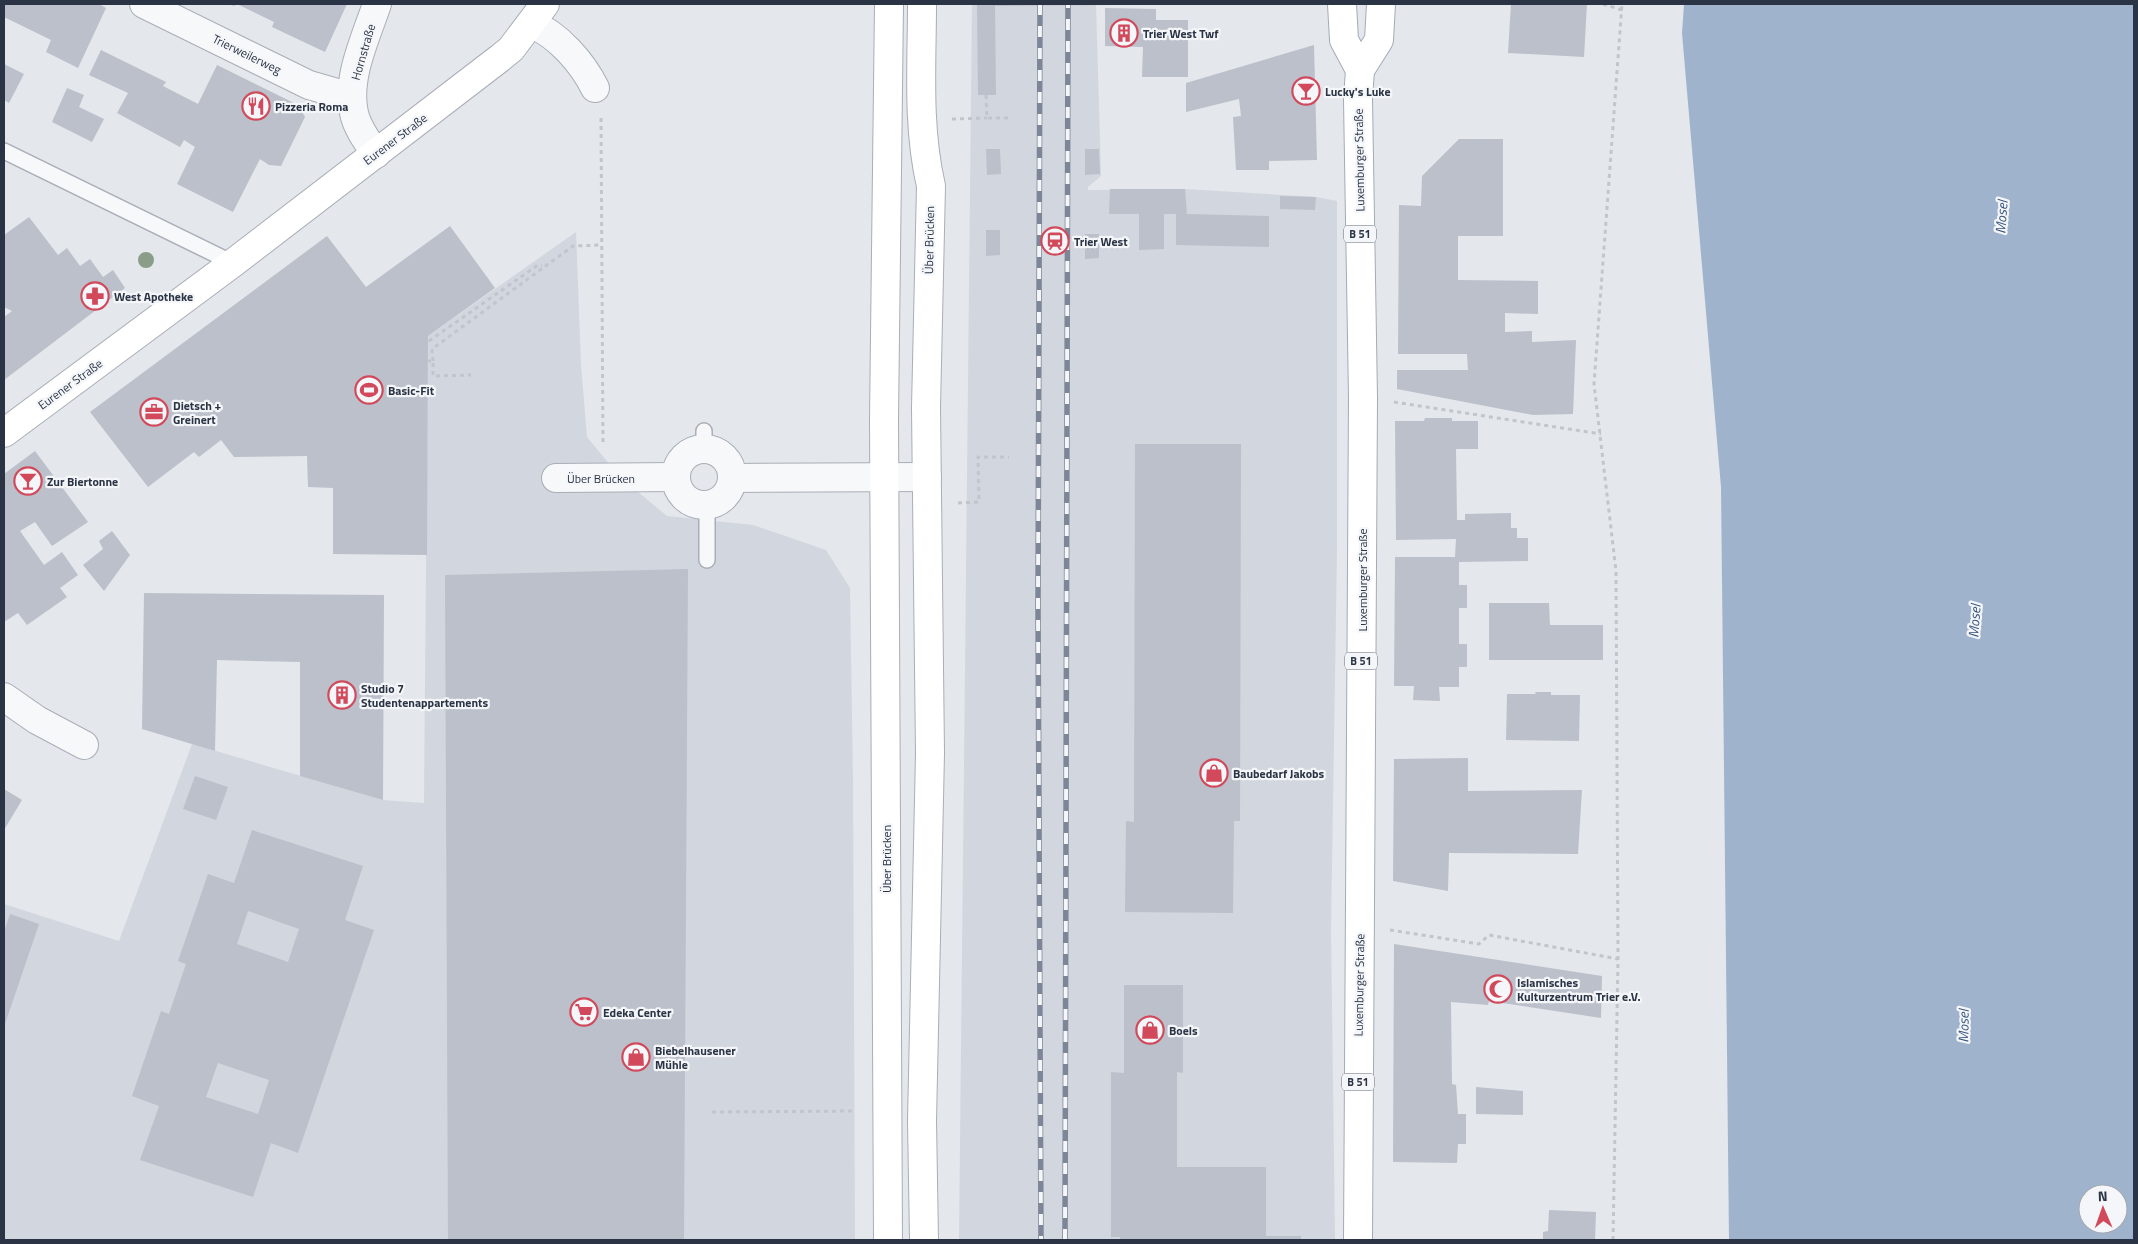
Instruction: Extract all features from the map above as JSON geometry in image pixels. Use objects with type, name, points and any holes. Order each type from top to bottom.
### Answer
[{"type":"street","name":"Trierweilerweg","points":[[144,4],[309,85],[337,93],[352,94]]},
{"type":"street","name":"Hornstraße","points":[[376,154],[357,124],[352,94],[356,73],[377,4]]},
{"type":"street","name":"Über Brücken","points":[[888,1240],[884,477],[889,4]]},
{"type":"street","name":"Über Brücken","points":[[922,4],[922,123],[925,158],[931,186],[926,408],[930,753],[922,1121],[924,1240]]},
{"type":"street","name":"Luxemburger Straße","points":[[1342,4],[1344,40],[1360,70],[1359,172],[1363,398],[1358,1240]]},
{"type":"street","points":[[1360,70],[1379,40],[1381,4]]},
{"type":"street","points":[[538,14],[545,29],[566,48],[589,77],[595,88]]},
{"type":"street","name":"Eurener Straße","points":[[4,433],[233,263],[500,58],[538,14]]},
{"type":"street","points":[[704,440],[728,462],[732,478],[730,489],[724,497],[707,505],[690,502],[683,496],[676,477],[678,466],[704,440]]},
{"type":"street","name":"Über Brücken","points":[[556,478],[676,477]]},
{"type":"street","points":[[732,478],[927,478]]},
{"type":"street","points":[[4,697],[37,720],[84,745]]},
{"type":"lane","points":[[4,151],[233,263]]},
{"type":"lane","points":[[707,505],[707,560]]},
{"type":"path","points":[[1603,4],[1622,10]]},
{"type":"path","points":[[1612,1240],[1618,959],[1616,571],[1602,434],[1594,384],[1622,4]]},
{"type":"path","points":[[595,88],[601,117],[604,478]]},
{"type":"path","points":[[986,95],[987,118],[1009,118]]},
{"type":"path","points":[[471,375],[433,376],[432,349],[573,246],[601,245]]},
{"type":"path","points":[[430,341],[538,264],[543,267]]},
{"type":"path","points":[[427,361],[433,361]]},
{"type":"path","points":[[1363,398],[1602,434]]},
{"type":"path","points":[[978,502],[978,457],[1009,457]]},
{"type":"path","points":[[1360,924],[1479,944],[1489,934],[1618,959]]},
{"type":"path","points":[[712,1112],[887,1111]]},
{"type":"shaded area","points":[[972,4],[1096,4],[1101,176],[1088,187],[1088,190],[1185,189],[1316,197],[1337,201],[1337,550],[1331,929],[1335,1240],[959,1240]]},
{"type":"shaded area","points":[[576,232],[581,365],[587,437],[620,477],[667,516],[753,525],[826,550],[850,588],[853,781],[855,1240],[4,1240],[4,904],[119,941],[192,744],[383,800],[424,803],[428,336]]},
{"type":"water","name":"Mosel","points":[[1684,4],[2134,4],[2134,1240],[1729,1240],[1721,487],[1682,33]]},
{"type":"building","points":[[4,4],[99,4],[106,8],[78,68],[46,52],[51,40],[4,17]]},
{"type":"building","points":[[237,4],[347,4],[325,52],[272,27],[274,22]]},
{"type":"building","points":[[977,4],[1114,5],[995,6],[996,95],[978,95]]},
{"type":"building","points":[[1511,4],[1587,4],[1584,57],[1508,53]]},
{"type":"building","points":[[1105,8],[1156,9],[1156,20],[1188,20],[1188,77],[1142,77],[1143,47],[1105,46]]},
{"type":"building","points":[[1314,45],[1317,160],[1269,161],[1269,170],[1236,170],[1233,117],[1241,116],[1239,99],[1186,112],[1186,83]]},
{"type":"building","points":[[101,50],[166,82],[163,86],[198,104],[217,65],[298,105],[305,117],[281,166],[269,165],[260,159],[233,212],[177,184],[195,147],[184,140],[180,147],[117,113],[128,93],[89,75]]},
{"type":"building","points":[[4,64],[24,74],[9,103],[4,100]]},
{"type":"building","points":[[67,88],[84,95],[79,107],[104,119],[92,142],[52,122]]},
{"type":"building","points":[[1459,139],[1503,139],[1503,236],[1458,236],[1458,280],[1538,281],[1538,314],[1505,313],[1505,332],[1532,331],[1532,342],[1576,340],[1573,414],[1533,415],[1397,389],[1397,370],[1468,370],[1467,354],[1398,354],[1399,205],[1421,206],[1422,176]]},
{"type":"building","points":[[986,149],[1000,149],[1001,174],[987,175]]},
{"type":"building","points":[[1085,149],[1099,149],[1100,174],[1085,175]]},
{"type":"building","points":[[1110,189],[1185,189],[1187,214],[1269,216],[1269,247],[1176,245],[1176,214],[1164,214],[1164,249],[1139,250],[1139,214],[1109,214]]},
{"type":"building","points":[[1280,196],[1316,197],[1315,210],[1280,209]]},
{"type":"building","points":[[29,217],[58,255],[67,248],[80,266],[90,259],[103,277],[113,270],[125,288],[4,380],[4,317],[12,311],[4,307],[4,235]]},
{"type":"building","points":[[450,226],[495,288],[428,336],[427,555],[333,554],[333,488],[308,487],[307,456],[234,457],[221,440],[199,457],[194,452],[148,487],[90,412],[327,236],[366,287]]},
{"type":"building","points":[[986,230],[1000,230],[1000,255],[986,256]]},
{"type":"building","points":[[1085,234],[1099,234],[1099,258],[1085,259]]},
{"type":"building","points":[[1425,418],[1452,418],[1452,421],[1478,421],[1478,449],[1456,449],[1457,520],[1465,520],[1465,514],[1511,513],[1511,528],[1517,528],[1517,538],[1528,538],[1528,561],[1459,562],[1459,585],[1467,585],[1467,608],[1459,608],[1459,644],[1467,644],[1467,667],[1459,667],[1459,687],[1439,687],[1440,701],[1413,700],[1414,686],[1394,686],[1395,557],[1455,557],[1456,539],[1396,540],[1395,421],[1424,421]]},
{"type":"building","points":[[1135,444],[1241,444],[1240,821],[1234,821],[1233,913],[1125,912],[1126,821],[1134,822]]},
{"type":"building","points":[[35,451],[88,522],[52,546],[35,522],[20,531],[44,565],[62,552],[78,575],[60,588],[67,597],[27,625],[18,613],[4,622],[4,474]]},
{"type":"building","points":[[112,531],[130,555],[104,591],[83,565],[103,549],[99,541]]},
{"type":"building","points":[[688,569],[684,1240],[448,1240],[445,575]]},
{"type":"building","name":"Studio 7 Studentenappartements","points":[[144,593],[384,595],[383,800],[300,776],[300,662],[217,660],[215,751],[142,729]]},
{"type":"building","points":[[1489,603],[1549,603],[1550,625],[1603,625],[1603,660],[1489,660]]},
{"type":"building","points":[[1535,692],[1551,692],[1551,695],[1580,695],[1579,741],[1506,740],[1507,694],[1536,694]]},
{"type":"building","points":[[1468,758],[1468,791],[1582,790],[1578,854],[1449,853],[1448,891],[1393,881],[1394,759]]},
{"type":"building","points":[[195,776],[228,787],[216,820],[183,809]]},
{"type":"building","points":[[4,789],[22,800],[4,830]]},
{"type":"building","points":[[252,830],[363,866],[345,920],[374,930],[298,1153],[271,1143],[253,1197],[140,1160],[159,1106],[132,1096],[161,1011],[169,1014],[186,964],[178,961],[208,874],[234,883]],"holes":[[[248,911],[299,929],[288,962],[237,944]],[[218,1063],[269,1080],[258,1114],[206,1097]]]},
{"type":"building","points":[[10,914],[39,924],[4,1027],[4,932]]},
{"type":"building","points":[[1394,944],[1602,976],[1601,1018],[1489,1001],[1488,1005],[1451,1002],[1452,1084],[1456,1085],[1458,1114],[1466,1114],[1466,1144],[1458,1144],[1457,1163],[1393,1162]]},
{"type":"building","points":[[1124,985],[1183,985],[1183,1073],[1177,1072],[1177,1167],[1266,1167],[1266,1236],[1301,1236],[1301,1240],[1120,1240],[1120,1237],[1111,1237],[1111,1072],[1124,1073]]},
{"type":"building","points":[[1476,1087],[1523,1091],[1523,1115],[1476,1114]]},
{"type":"building","points":[[1549,1210],[1596,1212],[1595,1240],[1543,1240],[1543,1232],[1548,1231]]},
{"type":"railway","points":[[1040,4],[1038,606],[1041,1240]]},
{"type":"railway","points":[[1065,1240],[1068,4]]},
{"type":"place","name":"Trier West Twf","points":[[1124,33]]},
{"type":"place","name":"Lucky's Luke","points":[[1306,91]]},
{"type":"place","name":"Pizzeria Roma","points":[[256,106]]},
{"type":"place","name":"Trier West","points":[[1055,241]]},
{"type":"place","name":"West Apotheke","points":[[95,296]]},
{"type":"place","name":"Basic-Fit","points":[[369,390]]},
{"type":"place","name":"Dietsch + Greinert","points":[[154,412]]},
{"type":"place","name":"Zur Biertonne","points":[[28,481]]},
{"type":"place","name":"Studio 7 Studentenappartements","points":[[342,695]]},
{"type":"place","name":"Baubedarf Jakobs","points":[[1214,773]]},
{"type":"place","name":"Islamisches Kulturzentrum Trier e.V.","points":[[1498,989]]},
{"type":"place","name":"Edeka Center","points":[[584,1012]]},
{"type":"place","name":"Boels","points":[[1150,1030]]},
{"type":"place","name":"Biebelhausener Mühle","points":[[636,1057]]}]
